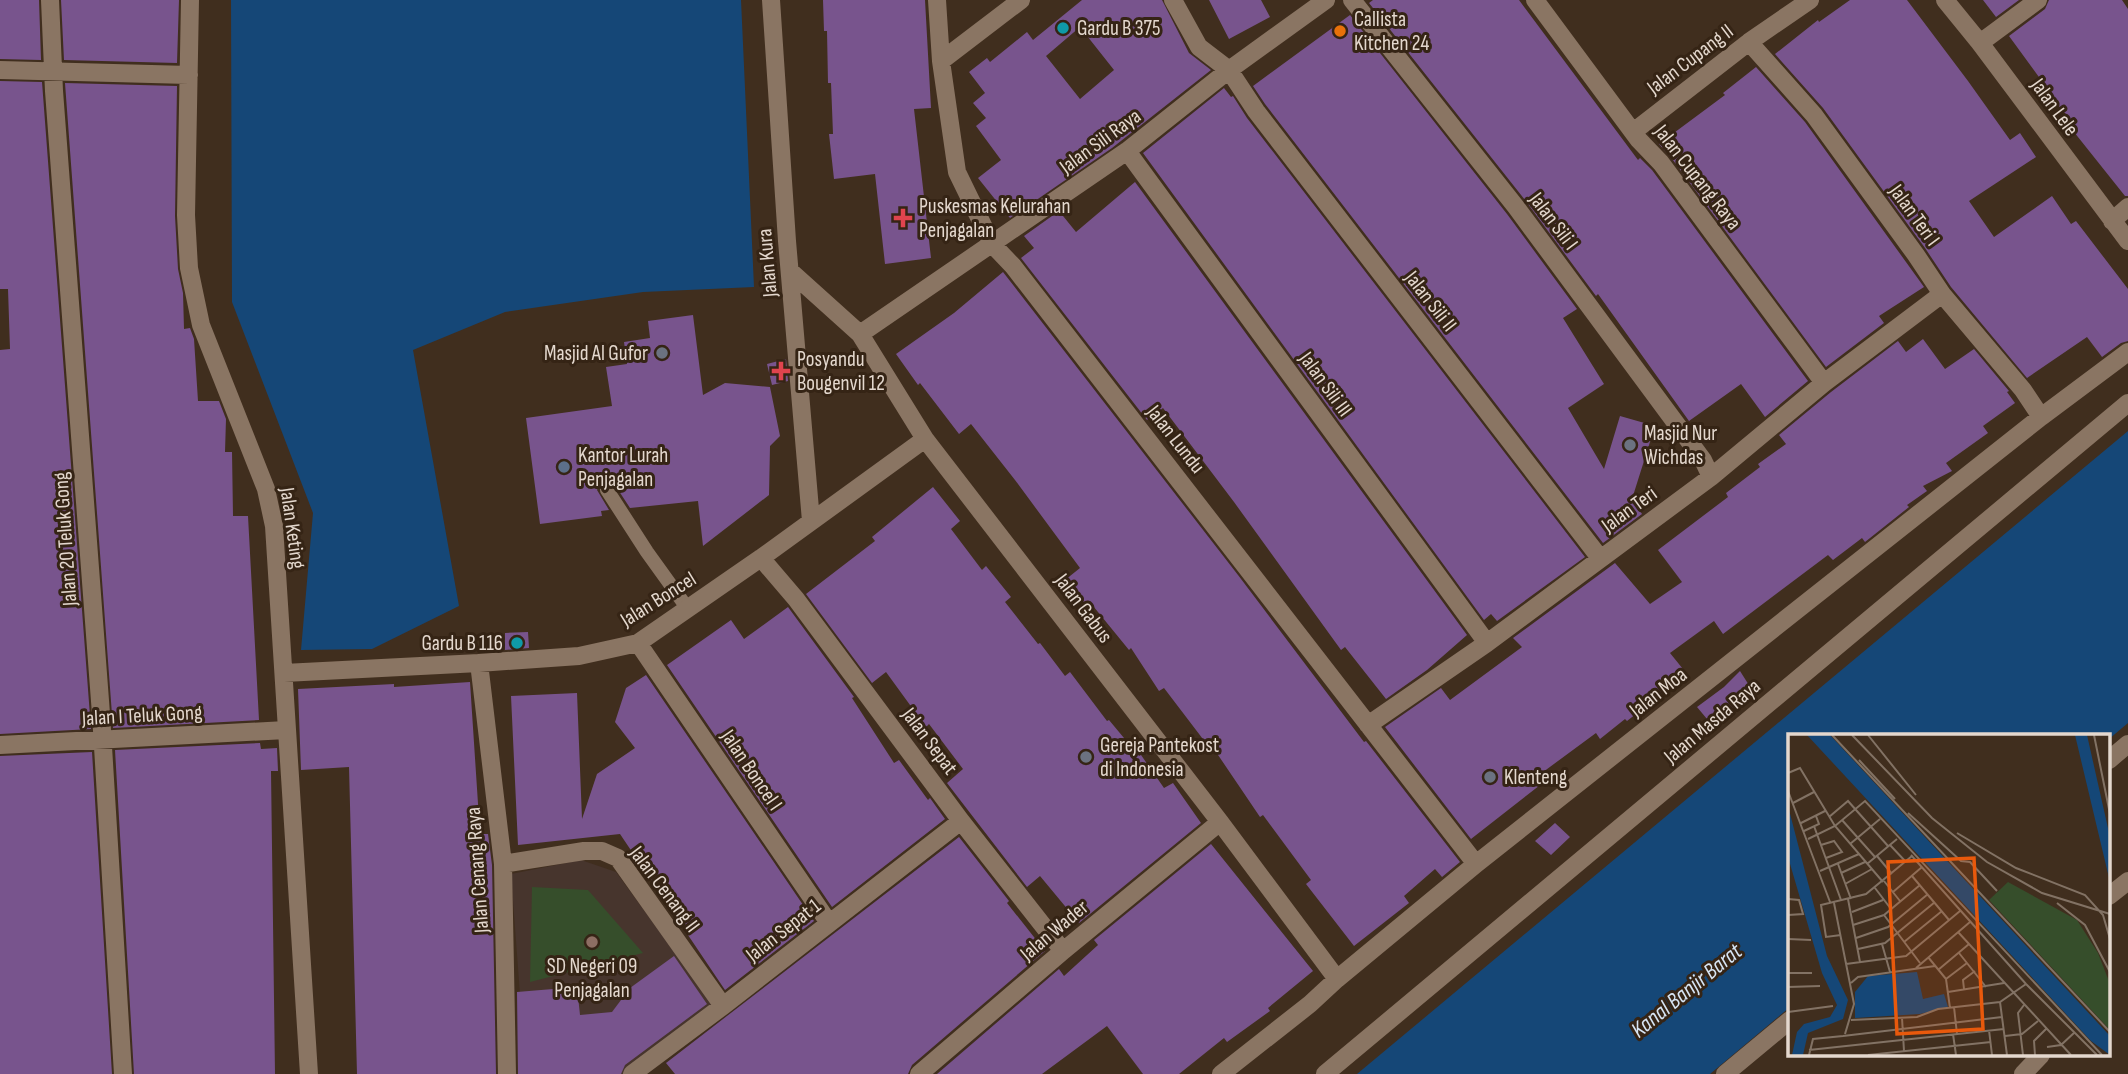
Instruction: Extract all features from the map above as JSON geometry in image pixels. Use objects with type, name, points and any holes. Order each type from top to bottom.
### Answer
[{"type":"street","name":"Jalan 20 Teluk Gong","points":[[50,0],[52,70],[102,741],[123,1074]]},
{"type":"street","name":"Jalan Keting","points":[[190,0],[186,215],[188,268],[201,325],[266,489],[274,526],[309,1074]]},
{"type":"street","name":"Jalan Kura","points":[[771,0],[811,521]]},
{"type":"street","name":"Jalan Lundu","points":[[937,0],[941,61],[957,172],[992,244],[1013,266],[1476,864]]},
{"type":"street","points":[[941,61],[1021,0]]},
{"type":"street","name":"Jalan Sili II","points":[[1173,0],[1199,47],[1229,70],[1256,111],[1600,558]]},
{"type":"street","name":"Jalan Sili Raya","points":[[860,334],[1127,152],[1229,70],[1326,0]]},
{"type":"street","name":"Jalan Sili I","points":[[1352,0],[1516,207],[1703,460],[1711,477]]},
{"type":"street","name":"Jalan Cupang II","points":[[1633,132],[1810,0]]},
{"type":"street","name":"Jalan Lele","points":[[1945,0],[2128,241]]},
{"type":"street","points":[[1980,43],[2038,0]]},
{"type":"street","name":"Jalan Cupang Raya","points":[[1544,3],[1633,132],[1661,163],[1824,383]]},
{"type":"street","name":"Jalan Teri I","points":[[1749,43],[1814,115],[1942,294],[2023,390],[2041,417]]},
{"type":"street","points":[[0,70],[189,75]]},
{"type":"street","name":"Jalan Sili III","points":[[1127,152],[1487,643]]},
{"type":"street","points":[[2112,221],[2128,207]]},
{"type":"street","name":"Jalan Gabus","points":[[790,271],[860,334],[925,439],[1220,822],[1337,979]]},
{"type":"street","name":"Jalan Teri","points":[[1368,725],[1487,643],[1711,477],[1824,383],[1942,294]]},
{"type":"street","name":"Jalan Moa","points":[[1222,1074],[1310,1004],[1476,864],[2041,417],[2128,352]]},
{"type":"street","name":"Jalan Masda Raya","points":[[1325,1074],[2128,403]]},
{"type":"street","name":"Jalan Boncel","points":[[284,673],[579,656],[638,643],[925,439]]},
{"type":"street","name":"Jalan Sepat","points":[[761,558],[796,599],[961,821],[1063,951]]},
{"type":"street","name":"Jalan Boncel I","points":[[638,643],[829,923]]},
{"type":"street","name":"Jalan Cenang Raya","points":[[479,663],[503,864],[507,1074]]},
{"type":"street","name":"Jalan I Teluk Gong","points":[[0,745],[286,730]]},
{"type":"street","points":[[2110,759],[2128,744]]},
{"type":"street","name":"Jalan Sepat 1","points":[[632,1074],[961,821]]},
{"type":"street","name":"Jalan Wader","points":[[919,1074],[1220,822]]},
{"type":"street","name":"Jalan Cenang II","points":[[503,864],[584,851],[602,851],[618,858],[723,1006]]},
{"type":"street","points":[[2110,895],[2128,881]]},
{"type":"street","points":[[1725,1074],[1788,1022]]},
{"type":"street","points":[[2022,1074],[2040,1056]]},
{"type":"lane","points":[[607,490],[647,552],[688,608]]},
{"type":"shaded area","name":"SD Negeri 09 Penjagalan","points":[[581,860],[616,872],[717,1010],[643,1074],[526,1074],[511,874]]},
{"type":"green space","points":[[532,887],[588,890],[643,953],[530,982]]},
{"type":"water","points":[[231,0],[741,0],[754,287],[643,292],[505,312],[413,350],[459,606],[372,649],[301,650],[313,513],[232,302]]},
{"type":"water","name":"Kanal Banjir Barat","points":[[2128,431],[2128,723],[2110,738],[2110,734],[1788,734],[1788,1009],[1710,1074],[1357,1074]]},
{"type":"building","points":[[0,0],[39,0],[41,60],[0,59]]},
{"type":"building","points":[[61,0],[179,0],[177,63],[64,60]]},
{"type":"building","points":[[823,0],[925,0],[931,108],[914,109],[931,258],[885,264],[875,174],[834,179],[829,134],[833,134],[831,83],[828,83],[827,31],[824,31]]},
{"type":"building","points":[[1082,0],[1162,0],[1189,53],[1211,70],[1112,148],[1010,218],[978,178],[1001,160],[976,126],[986,118],[973,103],[985,93],[969,72],[987,58],[990,62],[1027,32],[1033,40]],"holes":[[[1080,27],[1114,70],[1080,99],[1046,56]]]},
{"type":"building","points":[[1209,0],[1261,0],[1270,17],[1229,39]]},
{"type":"building","points":[[1373,0],[1519,0],[1638,160],[1640,158],[1652,170],[1808,381],[1765,417],[1741,384],[1689,421],[1598,294],[1596,296],[1525,200],[1369,3]]},
{"type":"building","points":[[1850,0],[1907,0],[2010,140],[2020,133],[2036,157],[1969,201],[1994,237],[2052,196],[2071,224],[2076,221],[2128,289],[2128,341],[2102,357],[2087,337],[2027,378],[1951,287],[1823,108],[1775,54],[1818,20],[1819,22]]},
{"type":"building","points":[[1983,0],[2019,0],[1996,17]]},
{"type":"building","points":[[2049,0],[2122,0],[2128,9],[2128,196],[2125,196],[2070,127],[2074,124],[2042,86],[2044,84],[2009,36],[2045,9]]},
{"type":"building","points":[[1350,15],[1507,214],[1577,309],[1563,318],[1604,384],[1568,408],[1604,469],[1620,416],[1655,426],[1632,499],[1642,514],[1603,543],[1253,86]]},
{"type":"building","points":[[1756,67],[1805,122],[1924,287],[1879,316],[1884,323],[1826,367],[1659,144],[1725,95],[1723,93]]},
{"type":"building","points":[[0,81],[42,82],[91,729],[0,734],[0,350],[10,349],[8,289],[0,289]]},
{"type":"building","points":[[65,83],[177,86],[175,216],[184,329],[190,328],[194,339],[198,401],[219,401],[226,419],[225,452],[232,452],[233,516],[248,516],[259,720],[113,728]]},
{"type":"building","points":[[1224,88],[1233,96],[1247,118],[1585,557],[1497,621],[1491,614],[1484,620],[1143,153]]},
{"type":"building","points":[[1135,182],[1467,635],[1427,670],[1386,699],[1345,647],[1341,650],[1163,408],[1147,420],[1021,258],[1034,248],[1024,236],[1059,211],[1076,232]]},
{"type":"building","points":[[1003,272],[1364,742],[1366,741],[1460,862],[1442,877],[1435,869],[1404,896],[1409,903],[1354,946],[1306,884],[1311,880],[1263,815],[1260,817],[1214,749],[1212,751],[1164,688],[1159,691],[1131,648],[1129,650],[1089,601],[1085,604],[1065,580],[1080,568],[1015,480],[971,424],[959,434],[896,354],[954,313]]},
{"type":"building","points":[[693,315],[703,395],[725,383],[770,387],[780,436],[770,446],[769,495],[703,546],[698,501],[630,508],[615,485],[607,480],[601,482],[597,490],[609,510],[601,511],[602,516],[540,524],[526,418],[612,406],[606,367],[627,364],[624,342],[650,338],[648,321]]},
{"type":"building","points":[[1923,339],[1945,369],[1974,349],[2009,391],[2007,392],[2015,403],[1983,426],[1988,433],[1946,463],[1952,471],[1923,486],[1927,491],[1865,542],[1862,538],[1833,560],[1828,555],[1723,634],[1714,621],[1670,653],[1687,674],[1627,721],[1625,719],[1600,739],[1596,733],[1539,775],[1544,782],[1471,839],[1385,727],[1441,688],[1450,700],[1522,647],[1513,638],[1615,563],[1650,604],[1682,582],[1658,550],[1728,497],[1726,493],[1760,467],[1758,464],[1786,444],[1779,435],[1831,392],[1898,341],[1906,352]]},
{"type":"building","points":[[786,359],[788,381],[772,385],[767,364]]},
{"type":"building","points":[[933,487],[960,521],[951,529],[982,570],[986,566],[1011,597],[1005,602],[1038,644],[1040,643],[1065,676],[1070,672],[1107,721],[1109,720],[1139,756],[1141,755],[1164,788],[1173,783],[1201,823],[1079,923],[1040,876],[1027,887],[947,783],[963,769],[929,724],[926,727],[886,672],[872,683],[806,594],[875,541],[872,537]]},
{"type":"building","points":[[788,607],[854,697],[852,698],[894,763],[899,760],[945,819],[832,907],[667,665],[731,620],[744,639]]},
{"type":"building","name":"Gardu B 116","points":[[528,632],[529,648],[505,650],[505,633]]},
{"type":"building","points":[[1740,671],[1752,690],[1712,725],[1697,707]]},
{"type":"building","points":[[646,675],[814,921],[725,990],[620,834],[518,845],[511,696],[577,693],[582,819],[597,774],[635,748],[615,722],[626,688]]},
{"type":"building","points":[[470,682],[480,834],[488,834],[492,865],[496,1074],[357,1074],[349,767],[301,770],[298,689]]},
{"type":"building","points":[[260,743],[261,749],[277,748],[278,771],[271,771],[275,1074],[134,1074],[115,750]]},
{"type":"building","points":[[92,752],[112,1074],[0,1074],[0,756]]},
{"type":"building","points":[[1555,823],[1570,837],[1551,855],[1535,841]]},
{"type":"building","points":[[959,837],[1045,951],[912,1065],[908,1074],[675,1074],[666,1063]]},
{"type":"building","points":[[1211,844],[1313,971],[1268,1008],[1270,1011],[1227,1042],[1224,1038],[1179,1074],[1143,1074],[1107,1026],[1042,1074],[937,1074],[1059,969],[1064,976],[1098,945],[1094,940]]},
{"type":"building","points":[[674,956],[707,1004],[625,1065],[621,1074],[518,1074],[517,992],[577,987],[580,1015],[612,1012],[630,988]]},
{"type":"place","name":"Gardu B 375","points":[[1063,28]]},
{"type":"place","name":"Callista Kitchen 24","points":[[1340,31]]},
{"type":"place","name":"Puskesmas Kelurahan Penjagalan","points":[[903,218]]},
{"type":"place","name":"Masjid Al Gufor","points":[[662,353]]},
{"type":"place","name":"Posyandu Bougenvil 12","points":[[781,371]]},
{"type":"place","name":"Masjid Nur Wichdas","points":[[1630,445]]},
{"type":"place","name":"Kantor Lurah Penjagalan","points":[[564,467]]},
{"type":"place","name":"Gardu B 116","points":[[517,643]]},
{"type":"place","name":"Gereja Pantekost di Indonesia","points":[[1086,757]]},
{"type":"place","name":"Klenteng","points":[[1490,777]]},
{"type":"place","name":"SD Negeri 09 Penjagalan","points":[[592,942]]}]
